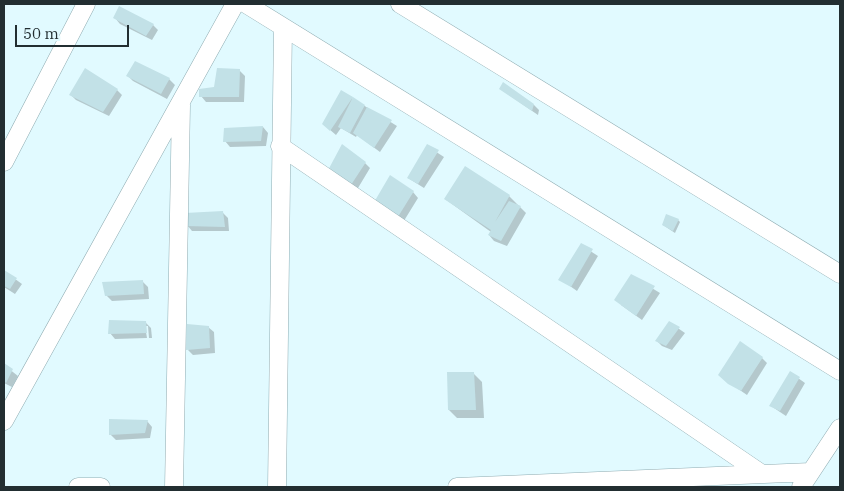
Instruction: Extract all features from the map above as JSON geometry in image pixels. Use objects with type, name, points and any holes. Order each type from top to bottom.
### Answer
[{"type":"street","points":[[4,162],[86,4]]},
{"type":"street","points":[[4,421],[235,4]]},
{"type":"street","points":[[246,4],[840,371]]},
{"type":"street","points":[[400,4],[840,274]]},
{"type":"street","points":[[276,487],[283,27]]},
{"type":"street","points":[[174,487],[181,102]]},
{"type":"street","points":[[280,146],[762,474]]},
{"type":"street","points":[[801,487],[840,428]]},
{"type":"street","points":[[457,487],[811,472]]},
{"type":"street","points":[[78,487],[101,487]]},
{"type":"building","points":[[119,6],[154,24],[146,36],[113,18]]},
{"type":"building","points":[[135,61],[170,78],[161,94],[126,76]]},
{"type":"building","points":[[85,68],[118,89],[103,112],[69,95]]},
{"type":"building","points":[[217,68],[240,69],[239,97],[199,97],[199,89],[214,87]]},
{"type":"building","points":[[503,82],[534,104],[532,111],[499,89]]},
{"type":"building","points":[[341,90],[353,97],[330,131],[322,124]]},
{"type":"building","points":[[353,97],[365,105],[350,133],[338,127]]},
{"type":"building","points":[[367,107],[392,120],[374,148],[353,133]]},
{"type":"building","points":[[263,126],[261,141],[223,142],[224,128]]},
{"type":"building","points":[[342,144],[366,162],[349,188],[326,174]]},
{"type":"building","points":[[427,144],[439,150],[418,184],[407,178]]},
{"type":"building","points":[[465,166],[510,195],[495,222],[509,201],[521,206],[501,241],[488,235],[491,230],[444,199]]},
{"type":"building","points":[[390,175],[414,191],[396,220],[373,204]]},
{"type":"building","points":[[223,211],[225,227],[186,226],[185,213]]},
{"type":"building","points":[[666,214],[679,219],[673,231],[662,225]]},
{"type":"building","points":[[581,243],[593,249],[571,287],[558,280]]},
{"type":"building","points":[[4,270],[17,278],[10,289],[4,286]]},
{"type":"building","points":[[631,274],[655,286],[636,316],[614,300]]},
{"type":"building","points":[[143,280],[144,294],[105,296],[102,282]]},
{"type":"building","points":[[109,320],[146,321],[147,333],[108,334]]},
{"type":"building","points":[[669,321],[680,327],[666,346],[655,341]]},
{"type":"building","points":[[187,324],[209,326],[210,348],[186,350]]},
{"type":"building","points":[[740,341],[763,357],[741,391],[728,384],[718,375]]},
{"type":"building","points":[[4,363],[13,369],[6,383],[4,381]]},
{"type":"building","points":[[790,371],[800,377],[780,411],[769,406]]},
{"type":"building","points":[[447,372],[474,372],[476,410],[448,410]]},
{"type":"building","points":[[109,419],[148,420],[145,433],[109,435]]}]
